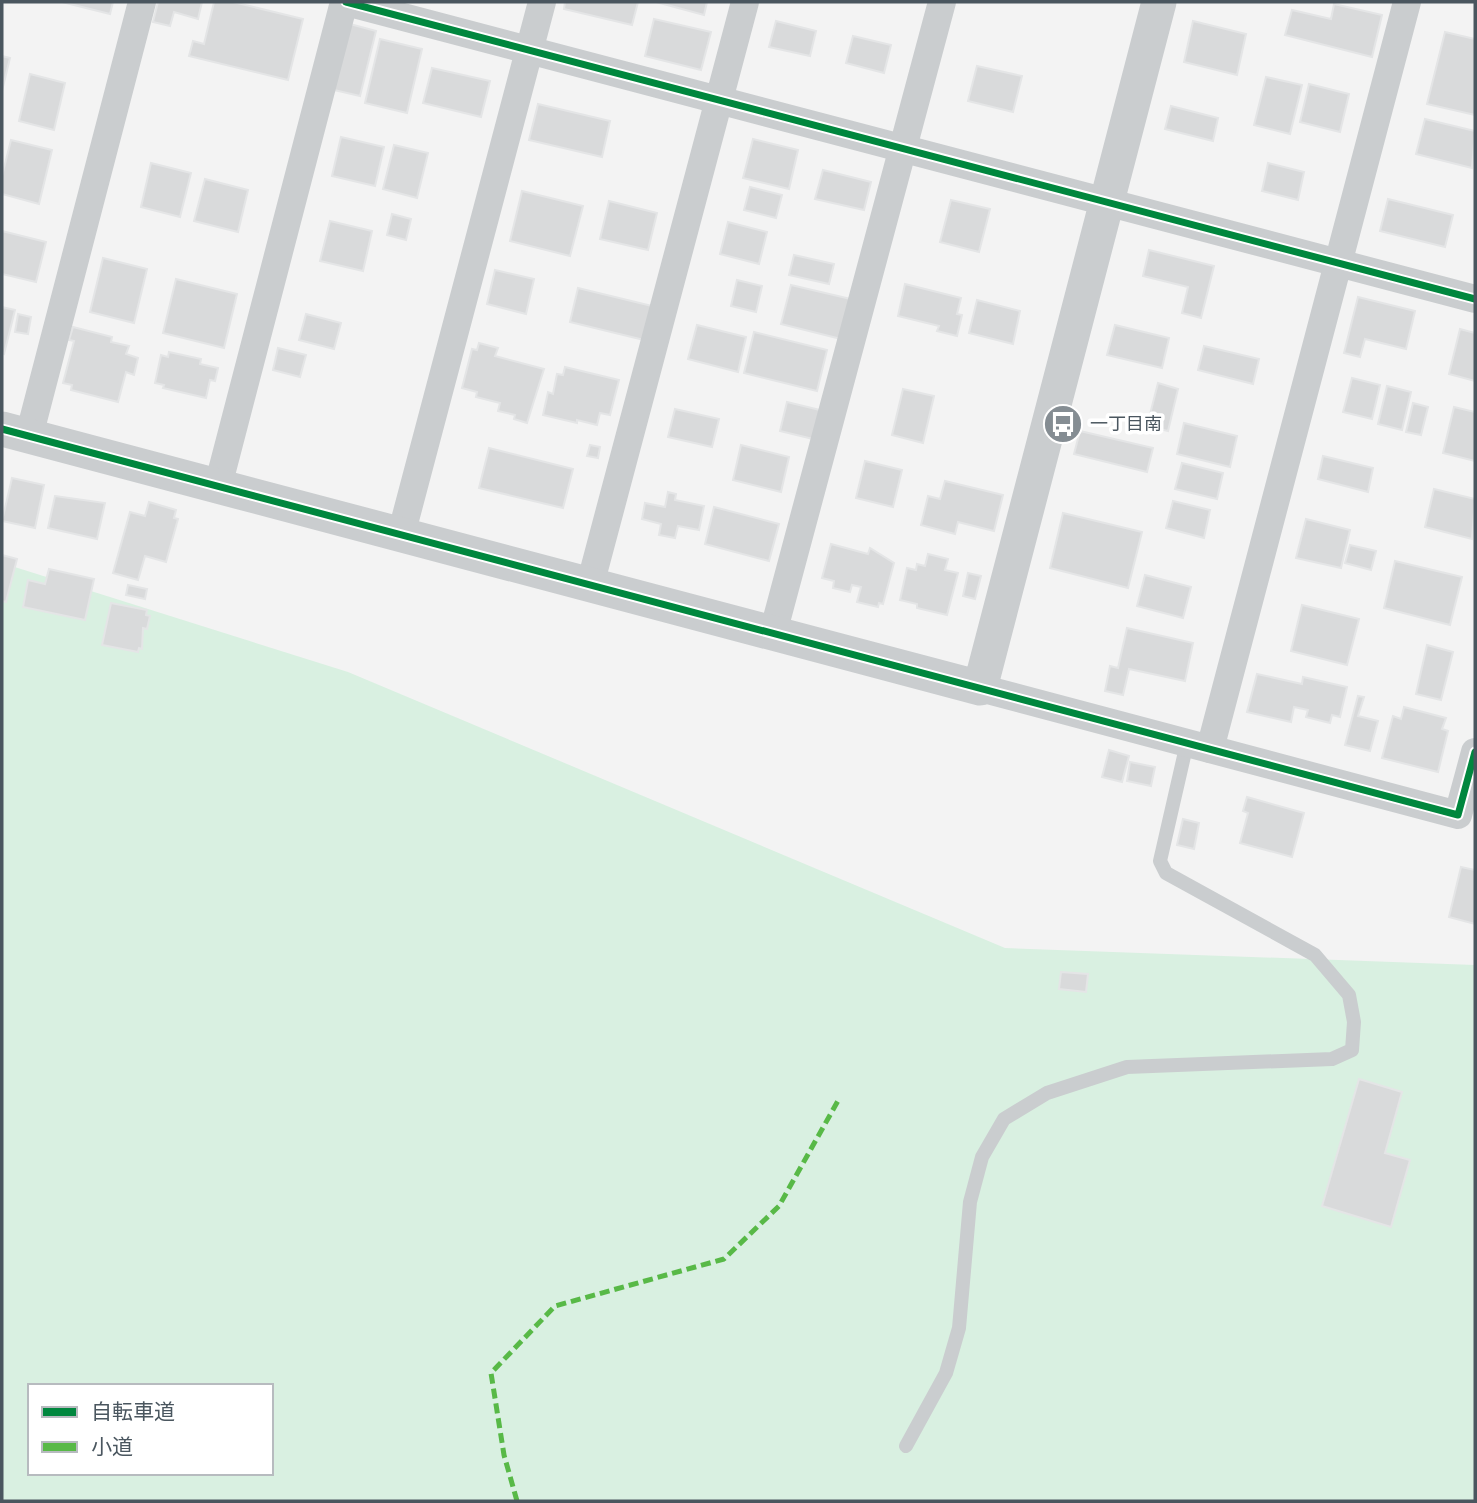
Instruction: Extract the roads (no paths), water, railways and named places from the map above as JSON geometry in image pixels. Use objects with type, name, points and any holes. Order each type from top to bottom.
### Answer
[{"type":"street","points":[[142,2],[15,433],[1458,815],[1475,752]]},
{"type":"street","points":[[218,486],[345,2],[1475,299]]},
{"type":"street","points":[[401,535],[542,2]]},
{"type":"street","points":[[590,585],[745,2]]},
{"type":"street","points":[[774,633],[942,2]]},
{"type":"street","points":[[980,688],[1159,2]]},
{"type":"street","points":[[1198,746],[1338,263],[1407,2]]},
{"type":"lane","points":[[905,1446],[946,1373],[959,1328],[970,1202],[982,1157],[1004,1119],[1047,1093],[1127,1067],[1332,1059],[1353,1050],[1354,1022],[1349,995],[1315,954],[1166,873],[1160,861],[1198,746]]},
{"type":"place","name":"一丁目南","points":[[1063,424]]}]
